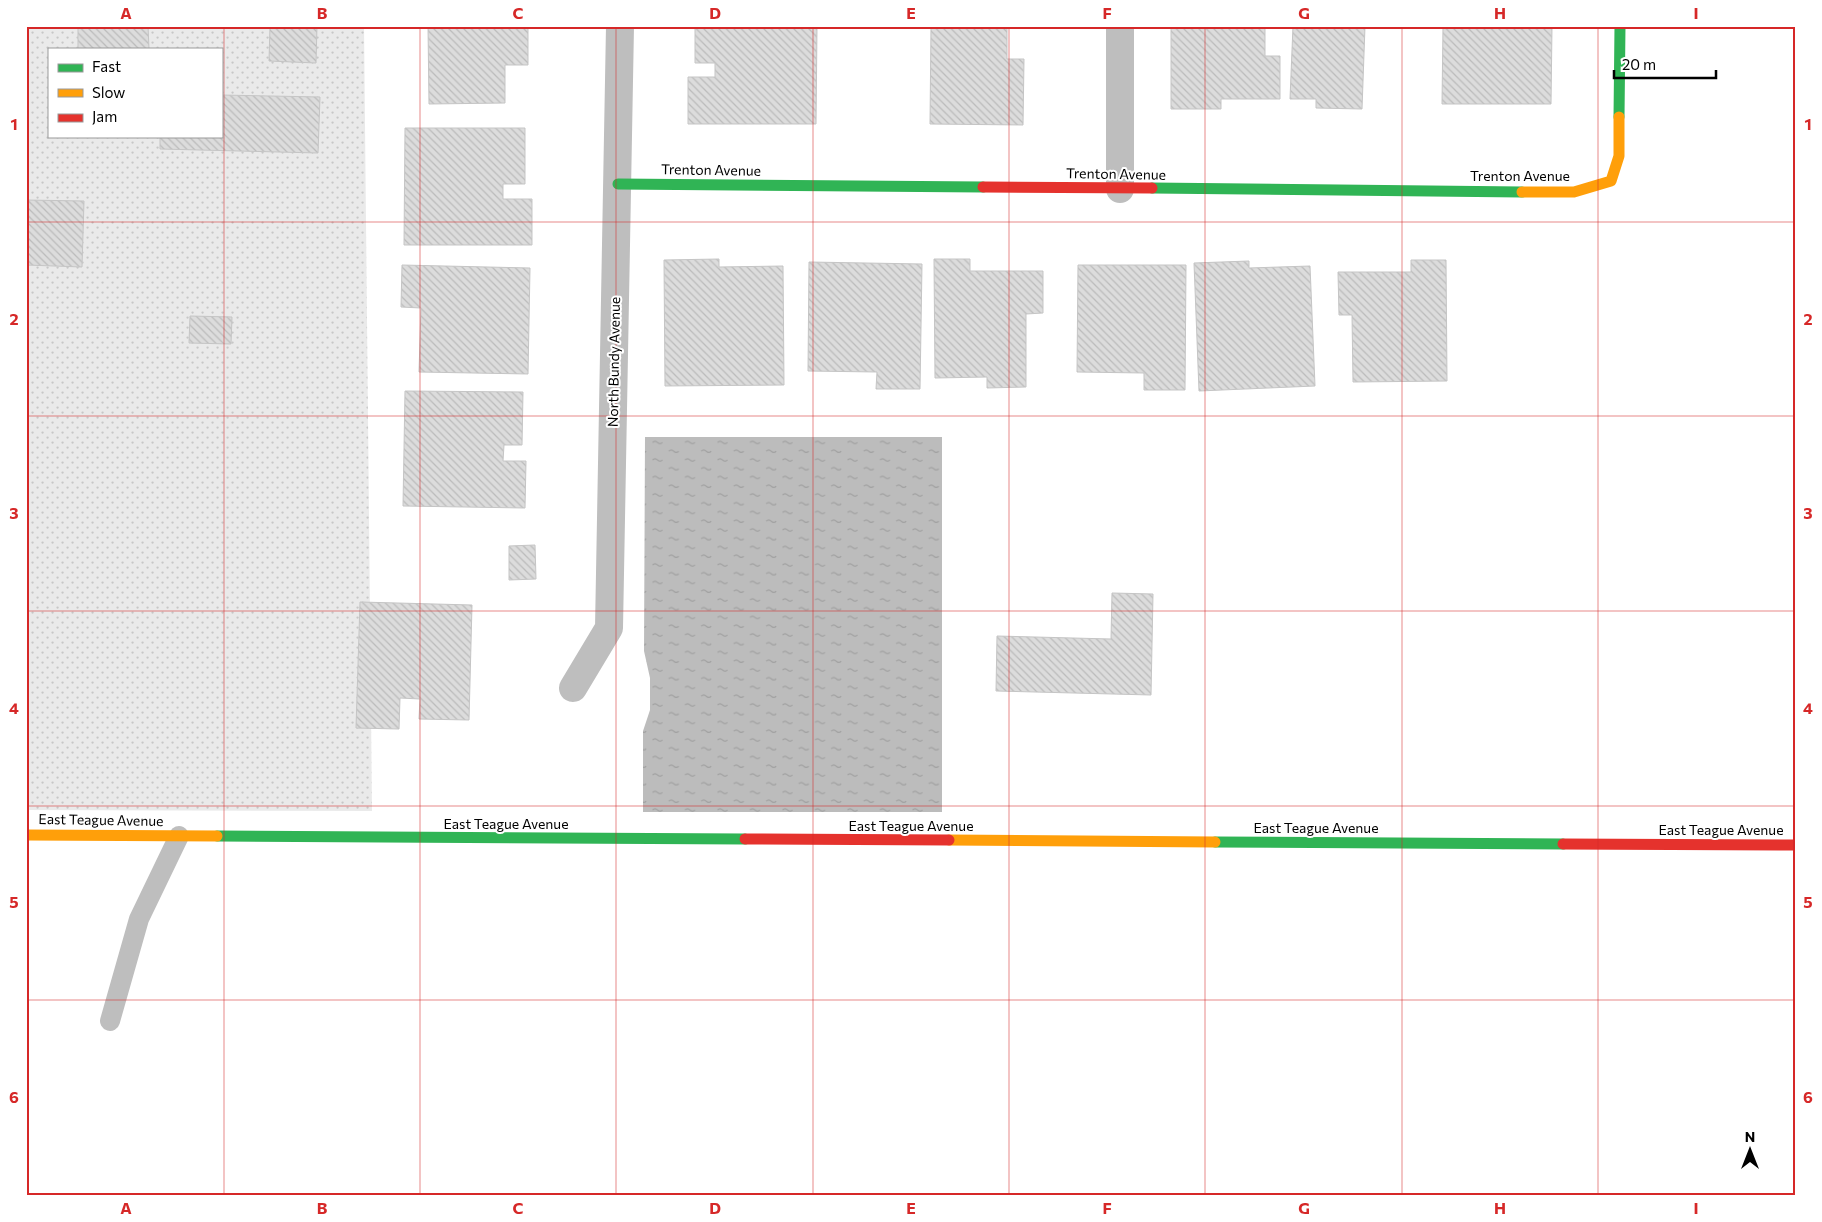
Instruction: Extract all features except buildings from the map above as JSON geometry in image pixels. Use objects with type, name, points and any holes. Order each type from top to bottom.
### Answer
[{"type":"street","name":"North Bundy Avenue","points":[[573,688],[609,628],[620,26]]},
{"type":"street","points":[[1120,26],[1120,189]]},
{"type":"street","name":"Trenton Avenue","points":[[618,184],[1574,192],[1611,181],[1619,156],[1620,26]]},
{"type":"street","name":"East Teague Avenue","points":[[26,835],[1796,845]]},
{"type":"lane","points":[[110,1021],[139,918],[179,836]]},
{"type":"shaded area","points":[[26,26],[364,26],[372,811],[26,810]]},
{"type":"water","points":[[645,437],[942,437],[942,812],[643,812],[643,731],[650,710],[650,678],[644,651]]},
{"type":"traffic: fast","points":[[1619,117],[1620,26]]},
{"type":"traffic: fast","points":[[618,184],[983,187]]},
{"type":"traffic: fast","points":[[1152,188],[1522,192]]},
{"type":"traffic: fast","points":[[217,836],[745,839]]},
{"type":"traffic: fast","points":[[1215,842],[1563,844]]},
{"type":"traffic: slow","points":[[1522,192],[1574,192],[1611,181],[1619,156],[1619,117]]},
{"type":"traffic: slow","points":[[26,835],[217,836]]},
{"type":"traffic: slow","points":[[949,840],[1215,842]]},
{"type":"traffic: jam","points":[[983,187],[1152,188]]},
{"type":"traffic: jam","points":[[745,839],[949,840]]},
{"type":"traffic: jam","points":[[1563,844],[1796,845]]}]
